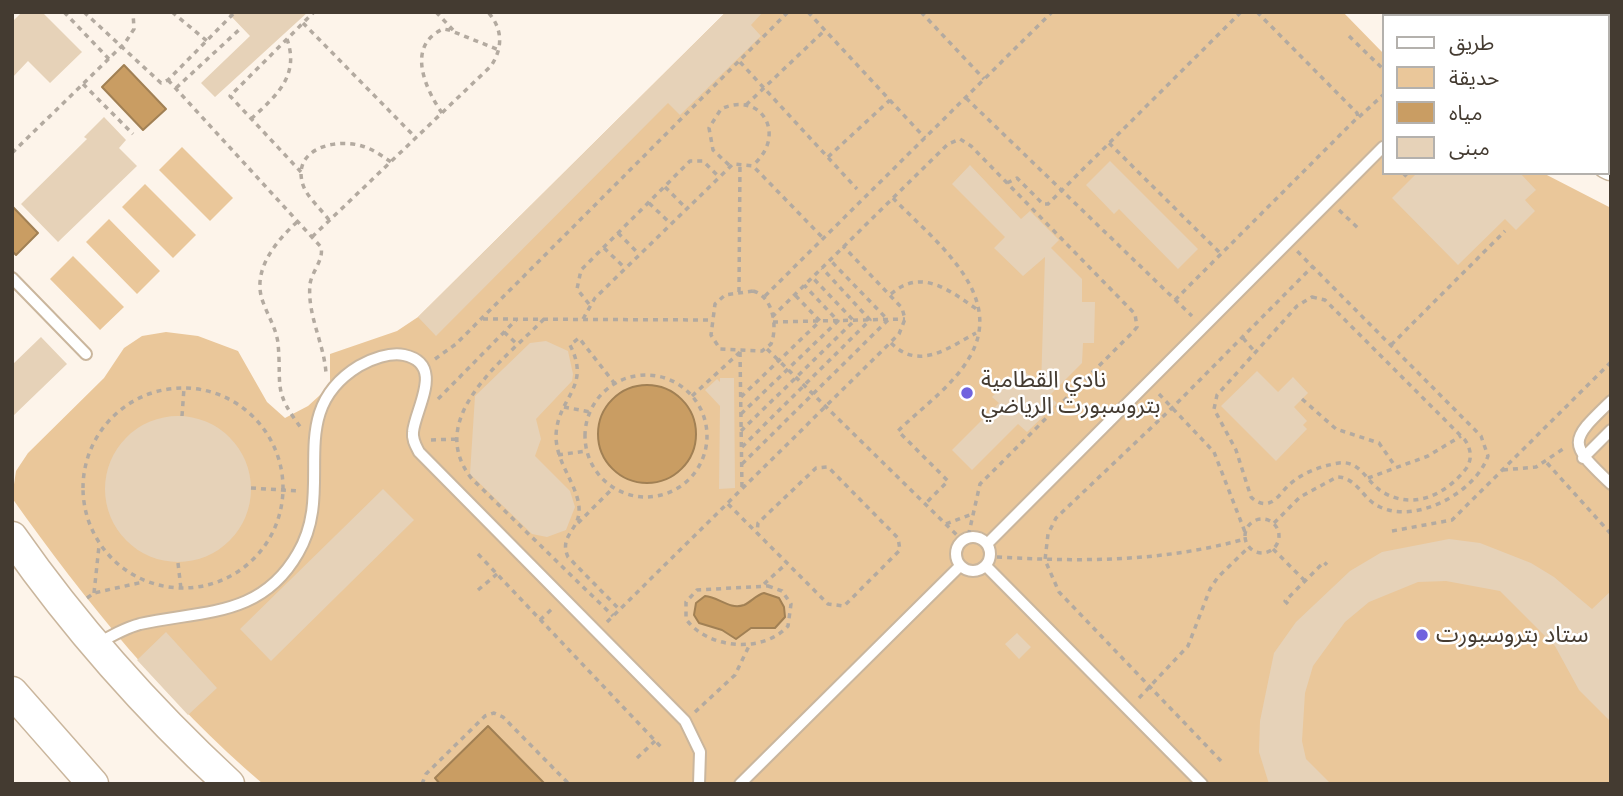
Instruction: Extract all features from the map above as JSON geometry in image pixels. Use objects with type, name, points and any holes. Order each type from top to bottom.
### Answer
[{"type":"street","points":[[12,537],[95,645],[146,703],[229,784]]},
{"type":"street","points":[[12,692],[93,784]]},
{"type":"lane","points":[[987,544],[1382,148]]},
{"type":"lane","points":[[12,278],[86,354]]},
{"type":"lane","points":[[95,645],[128,628],[216,612],[240,604],[263,592],[282,575],[298,555],[309,532],[316,493],[313,445],[318,415],[325,400],[352,370],[372,360],[404,355],[419,363],[427,382],[413,434],[419,453],[685,721],[700,752],[699,784]]},
{"type":"lane","points":[[1611,401],[1578,436],[1577,444],[1583,458],[1611,484]]},
{"type":"lane","points":[[1583,458],[1611,430]]},
{"type":"lane","points":[[965,539],[982,539],[987,544],[990,557],[986,566],[976,571],[960,566],[956,553],[965,539]]},
{"type":"lane","points":[[740,784],[960,566]]},
{"type":"lane","points":[[986,566],[1202,784]]},
{"type":"path","points":[[84,12],[156,82],[168,80],[236,12]]},
{"type":"path","points":[[12,153],[121,48],[132,34],[133,12]]},
{"type":"path","points":[[172,12],[207,41]]},
{"type":"path","points":[[302,173],[230,96],[314,12]]},
{"type":"path","points":[[436,12],[454,31],[499,50]]},
{"type":"path","points":[[312,237],[491,66],[499,50],[499,31],[488,12]]},
{"type":"path","points":[[419,363],[444,353],[481,319],[788,12]]},
{"type":"path","points":[[808,12],[925,138]]},
{"type":"path","points":[[921,12],[984,79]]},
{"type":"path","points":[[765,296],[1052,12]]},
{"type":"path","points":[[1007,183],[1017,178],[1044,205],[1062,191],[1241,12]]},
{"type":"path","points":[[1257,12],[1358,117]]},
{"type":"path","points":[[67,13],[109,59]]},
{"type":"path","points":[[303,23],[416,138]]},
{"type":"path","points":[[176,89],[241,28]]},
{"type":"path","points":[[746,105],[825,30]]},
{"type":"path","points":[[442,113],[424,82],[423,56],[437,32],[454,31]]},
{"type":"path","points":[[1349,36],[1382,68]]},
{"type":"path","points":[[251,119],[276,96],[287,81],[292,61],[287,39]]},
{"type":"path","points":[[739,61],[857,189]]},
{"type":"path","points":[[168,80],[312,237],[322,252],[310,288],[314,321],[324,358],[325,400]]},
{"type":"path","points":[[83,84],[133,134]]},
{"type":"path","points":[[1175,300],[1382,96]]},
{"type":"path","points":[[965,98],[1204,327]]},
{"type":"path","points":[[828,157],[890,100]]},
{"type":"path","points":[[729,165],[713,150],[709,128],[721,109],[729,105],[746,105],[763,116],[771,132],[771,141],[765,154],[753,166]]},
{"type":"path","points":[[767,349],[925,504],[965,539],[980,484],[1132,334],[1138,322],[1135,314],[1007,183],[960,139],[948,144],[794,294],[772,319]]},
{"type":"path","points":[[330,221],[303,185],[302,173],[308,156],[316,149],[339,143],[363,146],[391,162]]},
{"type":"path","points":[[1109,143],[1222,254]]},
{"type":"path","points":[[590,305],[577,289],[577,276],[603,247],[690,161],[703,161],[718,176]]},
{"type":"path","points":[[583,319],[590,305],[625,268],[729,165],[740,162],[753,166],[823,238]]},
{"type":"path","points":[[739,292],[740,162]]},
{"type":"path","points":[[1405,175],[1410,180]]},
{"type":"path","points":[[664,187],[685,208]]},
{"type":"path","points":[[893,198],[964,274],[976,297],[978,310],[973,351],[963,367],[898,431],[948,481],[925,504]]},
{"type":"path","points":[[1330,201],[1360,230]]},
{"type":"path","points":[[648,202],[670,223]]},
{"type":"path","points":[[297,222],[270,253],[262,272],[260,291],[278,341],[277,382],[281,400],[313,445]]},
{"type":"path","points":[[1391,345],[1505,231]]},
{"type":"path","points":[[618,233],[639,254]]},
{"type":"path","points":[[1274,523],[1300,497],[1331,478],[1350,480],[1373,503],[1387,510],[1402,511],[1446,503],[1485,464],[1488,449],[1481,436],[1288,242]]},
{"type":"path","points":[[597,632],[899,334],[905,320],[902,308],[843,246]]},
{"type":"path","points":[[603,247],[625,268]]},
{"type":"path","points":[[830,260],[888,320]]},
{"type":"path","points":[[1221,761],[1059,592],[1047,571],[1045,560],[1048,534],[1056,518],[1173,407],[1313,266]]},
{"type":"path","points":[[822,268],[870,320]]},
{"type":"path","points":[[812,277],[854,321]]},
{"type":"path","points":[[890,295],[913,282],[931,281],[978,310]]},
{"type":"path","points":[[804,285],[838,321]]},
{"type":"path","points":[[765,296],[753,291],[739,292],[719,299],[712,311],[711,335],[716,345],[726,351],[767,349]]},
{"type":"path","points":[[794,294],[820,321]]},
{"type":"path","points":[[765,296],[774,338],[767,349]]},
{"type":"path","points":[[1319,298],[1461,436],[1469,446],[1469,464],[1446,490],[1436,496],[1401,499],[1381,491],[1358,468],[1340,463],[1300,476],[1271,502],[1261,503],[1251,498],[1236,450],[1214,409],[1217,395],[1255,352],[1300,302],[1319,298]]},
{"type":"path","points":[[415,422],[518,318]]},
{"type":"path","points":[[544,318],[465,404],[457,439],[461,463],[472,479],[613,616]]},
{"type":"path","points":[[481,319],[712,320]]},
{"type":"path","points":[[772,319],[905,320]]},
{"type":"path","points":[[742,447],[870,320]]},
{"type":"path","points":[[742,464],[888,320]]},
{"type":"path","points":[[741,397],[820,321]]},
{"type":"path","points":[[741,414],[838,321]]},
{"type":"path","points":[[741,431],[854,321]]},
{"type":"path","points":[[504,332],[518,345]]},
{"type":"path","points":[[891,343],[905,354],[923,357],[941,352],[977,333]]},
{"type":"path","points":[[1242,337],[1255,352]]},
{"type":"path","points":[[615,384],[579,338],[570,345],[578,366],[578,377],[576,388],[564,407],[556,435],[558,455],[575,492],[579,513],[565,542],[568,557],[620,610]]},
{"type":"path","points":[[692,396],[740,352]]},
{"type":"path","points":[[740,352],[742,489]]},
{"type":"path","points":[[1392,531],[1452,520],[1611,362]]},
{"type":"path","points":[[650,375],[673,382],[692,396],[706,428],[705,452],[694,473],[677,489],[655,497],[632,496],[613,488],[593,469],[586,451],[585,434],[590,412],[597,400],[615,384],[650,375]]},
{"type":"path","points":[[182,416],[184,388]]},
{"type":"path","points":[[184,388],[226,398],[260,424],[275,449],[283,490],[277,521],[252,560],[212,584],[181,589],[145,581],[119,566],[99,544],[86,516],[82,485],[84,470],[95,441],[114,416],[132,402],[154,393],[184,388]]},
{"type":"path","points":[[1156,390],[1214,452],[1249,547],[1261,553],[1273,549],[1280,536],[1274,523],[1261,518],[1254,520],[1245,532]]},
{"type":"path","points":[[1302,399],[1336,429],[1379,443],[1395,466]]},
{"type":"path","points":[[564,407],[590,412]]},
{"type":"path","points":[[1367,478],[1395,466],[1428,457],[1461,436]]},
{"type":"path","points":[[1502,470],[1524,469],[1547,463],[1578,436]]},
{"type":"path","points":[[426,441],[457,439]]},
{"type":"path","points":[[558,455],[586,451]]},
{"type":"path","points":[[1547,463],[1611,534]]},
{"type":"path","points":[[728,504],[757,533],[828,604],[844,606],[900,550],[898,538],[828,467],[816,468],[758,523],[757,533]]},
{"type":"path","points":[[251,488],[316,493]]},
{"type":"path","points":[[571,529],[613,488]]},
{"type":"path","points":[[579,513],[593,508]]},
{"type":"path","points":[[946,524],[972,514]]},
{"type":"path","points":[[1006,558],[1150,558],[1245,539]]},
{"type":"path","points":[[99,544],[94,593],[145,581]]},
{"type":"path","points":[[1144,694],[1188,646],[1218,577],[1249,547]]},
{"type":"path","points":[[1273,549],[1305,581]]},
{"type":"path","points":[[478,554],[661,747]]},
{"type":"path","points":[[1288,604],[1285,600],[1324,562],[1327,565]]},
{"type":"path","points":[[178,563],[181,589]]},
{"type":"path","points":[[763,586],[787,563]]},
{"type":"path","points":[[478,590],[497,574]]},
{"type":"path","points":[[763,586],[776,588],[788,597],[791,620],[776,636],[750,644],[723,642],[691,626],[686,619],[686,602],[690,595],[705,587],[763,586]]},
{"type":"path","points":[[685,721],[734,674],[750,644]]},
{"type":"path","points":[[422,784],[426,774],[485,716],[494,713],[503,717],[569,784]]},
{"type":"path","points":[[637,758],[655,741]]},
{"type":"green space","name":"نادي القطامية بتروسبورت الرياضي","points":[[726,12],[1343,12],[1382,52],[1382,175],[1547,175],[1611,208],[1611,784],[263,784],[193,719],[98,612],[12,498],[16,471],[28,453],[104,378],[124,348],[142,336],[166,332],[198,336],[238,351],[267,402],[285,418],[308,406],[330,386],[330,354],[397,331],[418,317]]},
{"type":"green space","points":[[182,147],[233,198],[210,221],[159,170]]},
{"type":"green space","points":[[145,184],[196,235],[173,258],[122,207]]},
{"type":"green space","points":[[109,219],[160,271],[137,294],[86,242]]},
{"type":"green space","points":[[73,256],[124,307],[100,330],[50,279]]},
{"type":"water","points":[[124,65],[166,109],[143,130],[102,87]]},
{"type":"water","points":[[12,206],[38,233],[16,255],[12,251]]},
{"type":"water","points":[[647,385],[666,389],[682,399],[692,415],[696,434],[692,453],[682,469],[666,479],[647,483],[628,479],[612,469],[602,453],[598,434],[602,415],[612,399],[628,389]]},
{"type":"water","points":[[764,593],[779,598],[784,607],[785,617],[775,628],[751,628],[736,639],[722,630],[699,623],[694,615],[696,603],[705,596],[739,606]]},
{"type":"water","points":[[488,726],[545,784],[440,784],[435,778]]},
{"type":"building","points":[[22,12],[42,12],[82,52],[50,83],[28,61],[12,78],[12,22]]},
{"type":"building","points":[[227,12],[308,12],[215,97],[201,83],[250,36]]},
{"type":"building","points":[[726,12],[763,12],[751,25],[761,36],[680,115],[668,103],[436,336],[418,317]]},
{"type":"building","points":[[104,117],[126,140],[119,148],[137,166],[58,242],[21,204],[87,139],[84,137]]},
{"type":"building","points":[[1110,161],[1198,249],[1178,269],[1119,209],[1114,214],[1086,185]]},
{"type":"building","points":[[970,165],[1021,219],[1030,211],[1059,240],[1051,248],[1082,279],[1082,302],[1095,302],[1094,343],[1083,343],[1082,363],[1049,396],[1057,403],[1027,432],[1018,424],[972,470],[952,450],[999,403],[992,397],[1021,368],[1041,387],[1045,257],[1023,276],[994,248],[1005,237],[952,184]]},
{"type":"building","points":[[1415,175],[1522,175],[1536,190],[1525,200],[1535,211],[1516,230],[1505,219],[1458,265],[1392,198]]},
{"type":"building","points":[[41,337],[67,364],[12,417],[12,365]]},
{"type":"building","points":[[546,341],[568,351],[573,374],[572,381],[536,419],[541,439],[535,456],[570,491],[575,507],[566,530],[547,537],[532,534],[470,474],[475,396],[530,343]]},
{"type":"building","points":[[1257,371],[1278,392],[1293,377],[1308,393],[1294,407],[1307,421],[1303,425],[1307,429],[1276,461],[1221,406]]},
{"type":"building","points":[[720,378],[734,378],[735,488],[719,489],[720,406],[705,390],[717,379],[720,382]]},
{"type":"building","points":[[178,416],[206,422],[230,437],[245,461],[251,489],[245,517],[230,541],[206,556],[178,562],[150,556],[126,541],[111,517],[105,489],[111,461],[126,437],[150,422]]},
{"type":"building","points":[[383,489],[414,520],[271,661],[240,629]]},
{"type":"building","points":[[1449,539],[1480,543],[1531,563],[1554,577],[1592,609],[1611,591],[1611,722],[1579,690],[1555,646],[1500,591],[1446,581],[1418,582],[1369,602],[1345,622],[1313,666],[1305,693],[1302,741],[1306,759],[1331,784],[1269,784],[1259,752],[1260,721],[1274,653],[1296,622],[1350,571],[1382,552]]},
{"type":"building","points":[[166,632],[217,688],[188,715],[137,660]]},
{"type":"building","points":[[1017,633],[1031,647],[1019,659],[1005,644]]},
{"type":"place","name":"نادي القطامية بتروسبورت الرياضي","points":[[967,393]]},
{"type":"place","name":"ستاد بتروسبورت","points":[[1422,635]]}]
